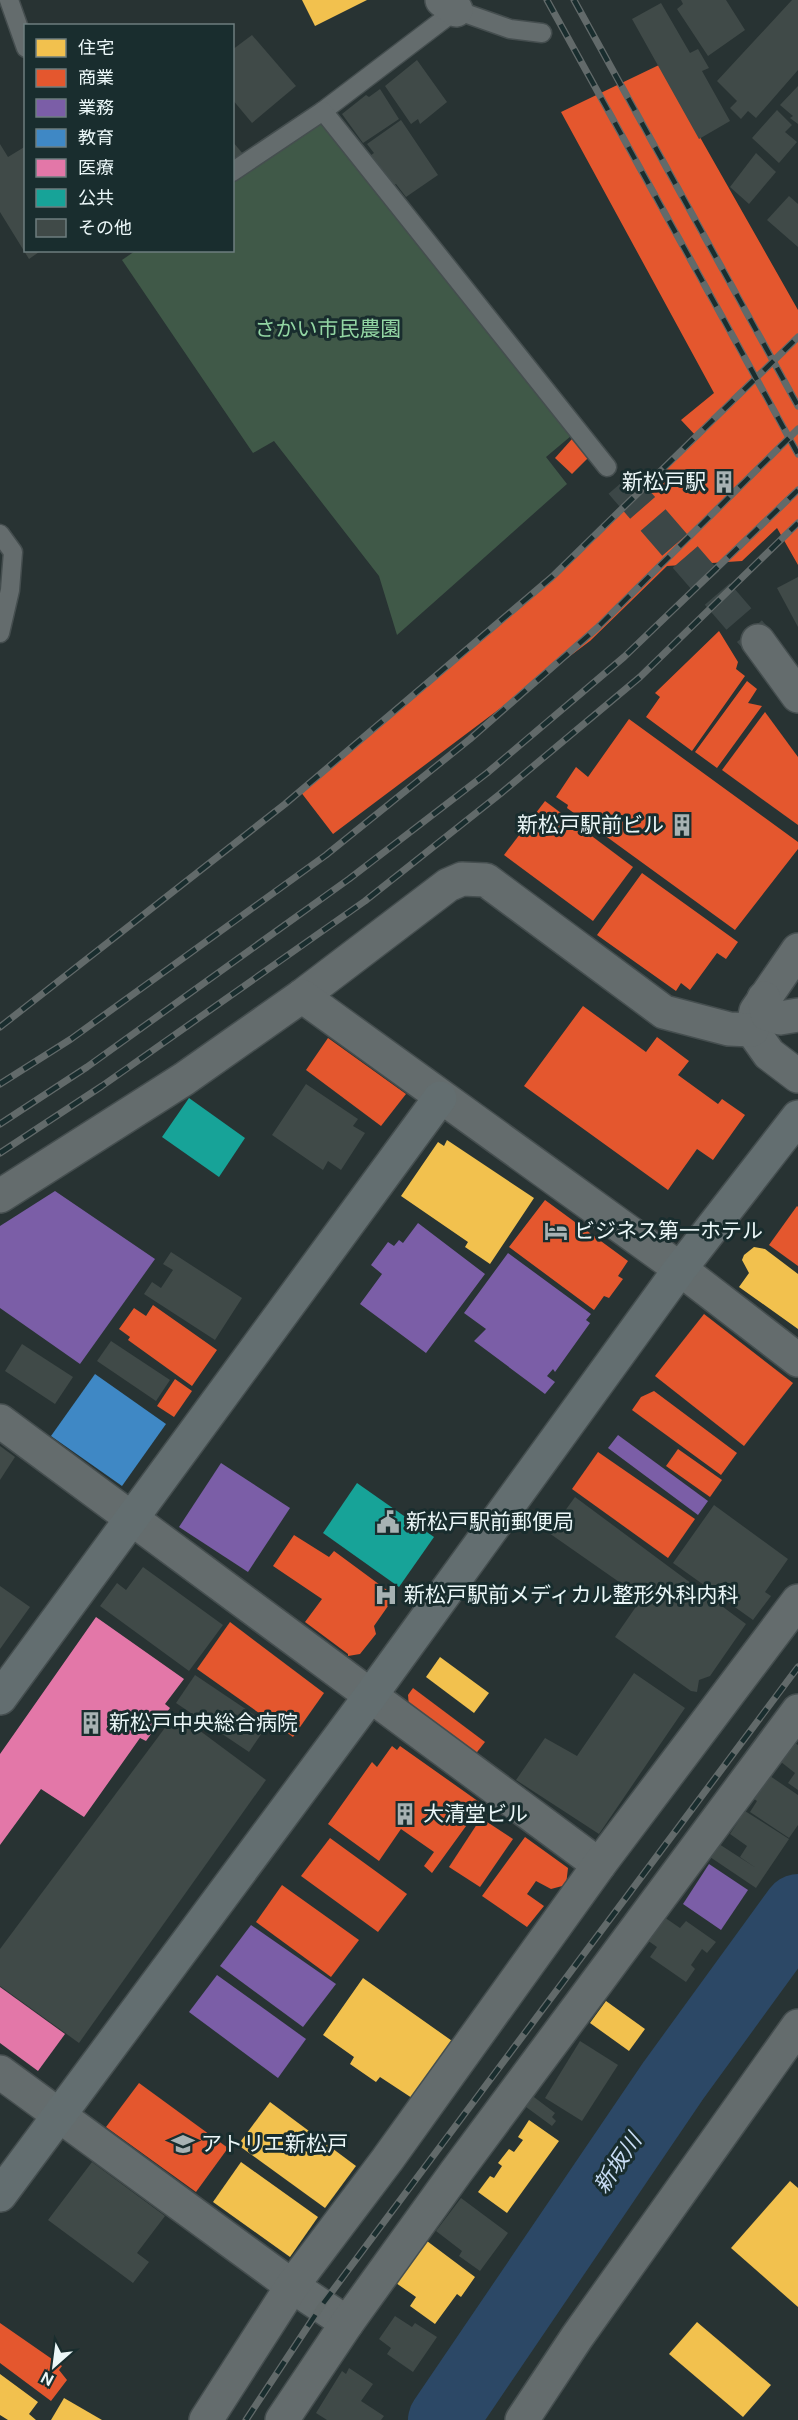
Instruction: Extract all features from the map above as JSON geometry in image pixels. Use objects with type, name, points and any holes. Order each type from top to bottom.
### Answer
[{"type":"street","points":[[758,641],[798,696]]},
{"type":"street","points":[[0,1196],[184,1079],[302,996],[448,885],[462,879],[486,879],[664,1012],[729,1029],[752,1029]]},
{"type":"street","points":[[798,950],[756,1011],[752,1029],[769,1054],[798,1076]]},
{"type":"street","points":[[302,996],[440,1098],[680,1269],[798,1360]]},
{"type":"street","points":[[764,998],[767,1014],[780,1018],[798,1015]]},
{"type":"street","points":[[0,1698],[440,1098]]},
{"type":"street","points":[[0,2195],[371,1695],[680,1269],[798,1117]]},
{"type":"street","points":[[0,1421],[599,1865]]},
{"type":"street","points":[[206,2420],[292,2286],[394,2151],[599,1865],[798,1601]]},
{"type":"street","points":[[282,2420],[347,2323],[798,1712]]},
{"type":"street","points":[[522,2420],[577,2337],[793,2044]]},
{"type":"street","points":[[0,2072],[292,2286],[347,2323]]},
{"type":"lane","points":[[9,0],[24,42]]},
{"type":"lane","points":[[234,171],[323,111],[449,5],[510,29],[542,33]]},
{"type":"lane","points":[[323,111],[607,467]]},
{"type":"lane","points":[[0,534],[12,552],[10,590],[0,633]]},
{"type":"green space","name":"さかい市民農園","points":[[321,122],[571,436],[546,457],[567,484],[397,635],[379,576],[274,441],[253,453],[122,260],[134,252],[234,252],[234,182]]},
{"type":"building: 住宅","points":[[302,0],[367,0],[315,26]]},
{"type":"building: 住宅","points":[[447,1140],[534,1198],[490,1264],[465,1247],[468,1242],[401,1196],[438,1142],[444,1146]]},
{"type":"building: 住宅","points":[[754,1247],[765,1249],[798,1274],[798,1329],[739,1287],[749,1273],[742,1260],[744,1255]]},
{"type":"building: 住宅","points":[[440,1657],[489,1693],[474,1713],[426,1677]]},
{"type":"building: 住宅","points":[[363,1978],[455,2043],[415,2100],[380,2077],[376,2082],[350,2064],[354,2057],[323,2035]]},
{"type":"building: 住宅","points":[[606,2001],[645,2029],[629,2051],[590,2023]]},
{"type":"building: 住宅","points":[[270,2102],[356,2166],[325,2208],[238,2145]]},
{"type":"building: 住宅","points":[[529,2120],[559,2141],[507,2213],[478,2192],[490,2176],[494,2178],[502,2166],[498,2163],[509,2149],[514,2152],[523,2140],[518,2137]]},
{"type":"building: 住宅","points":[[241,2162],[318,2217],[290,2257],[213,2202]]},
{"type":"building: 住宅","points":[[790,2181],[798,2188],[798,2307],[731,2248]]},
{"type":"building: 住宅","points":[[427,2241],[475,2277],[461,2297],[457,2294],[435,2324],[410,2306],[416,2297],[396,2283]]},
{"type":"building: 住宅","points":[[697,2322],[771,2385],[743,2417],[669,2354]]},
{"type":"building: 住宅","points":[[0,2374],[38,2402],[29,2414],[36,2420],[8,2420],[0,2415]]},
{"type":"building: 住宅","points":[[64,2398],[102,2420],[51,2420]]},
{"type":"building: 商業","name":"新松戸駅","points":[[659,65],[798,310],[798,565],[777,528],[742,561],[667,566],[590,641],[333,834],[300,791],[540,590],[697,437],[681,420],[714,393],[561,112]]},
{"type":"building: 商業","points":[[572,439],[589,457],[572,474],[555,458]]},
{"type":"building: 商業","points":[[719,631],[738,662],[736,669],[745,676],[692,751],[646,717],[660,697],[655,693]]},
{"type":"building: 商業","points":[[747,681],[757,689],[748,703],[762,706],[717,768],[695,752]]},
{"type":"building: 商業","points":[[765,712],[798,757],[798,825],[722,770]]},
{"type":"building: 商業","name":"新松戸駅前ビル","points":[[629,719],[798,842],[798,849],[735,930],[567,808],[568,805],[556,797],[576,767],[588,777]]},
{"type":"building: 商業","points":[[545,801],[633,867],[593,921],[504,855]]},
{"type":"building: 商業","points":[[642,873],[738,942],[726,959],[717,953],[690,990],[681,983],[676,991],[597,935]]},
{"type":"building: 商業","points":[[583,1006],[646,1052],[657,1037],[689,1061],[678,1075],[718,1104],[722,1099],[745,1115],[713,1160],[697,1149],[668,1190],[524,1086]]},
{"type":"building: 商業","points":[[328,1038],[406,1094],[381,1126],[306,1070]]},
{"type":"building: 商業","points":[[545,1200],[628,1261],[618,1276],[623,1279],[609,1298],[604,1296],[594,1310],[509,1247]]},
{"type":"building: 商業","points":[[798,1207],[798,1266],[769,1245]]},
{"type":"building: 商業","points":[[153,1305],[217,1350],[192,1386],[128,1340],[130,1337],[119,1329],[134,1308],[146,1316]]},
{"type":"building: 商業","points":[[704,1314],[793,1383],[744,1446],[655,1376]]},
{"type":"building: 商業","points":[[175,1379],[192,1391],[174,1417],[157,1406]]},
{"type":"building: 商業","points":[[654,1391],[737,1453],[721,1475],[632,1410],[641,1397]]},
{"type":"building: 商業","points":[[678,1449],[722,1480],[710,1497],[666,1466]]},
{"type":"building: 商業","points":[[598,1452],[695,1519],[668,1558],[572,1489]]},
{"type":"building: 商業","points":[[294,1535],[329,1557],[334,1551],[395,1596],[374,1626],[376,1634],[360,1654],[348,1656],[305,1622],[322,1599],[273,1566]]},
{"type":"building: 商業","points":[[230,1622],[324,1693],[293,1737],[197,1669]]},
{"type":"building: 商業","points":[[413,1688],[485,1742],[474,1756],[409,1707],[408,1695]]},
{"type":"building: 商業","name":"大清堂ビル","points":[[392,1746],[397,1750],[400,1746],[482,1804],[432,1873],[424,1866],[434,1852],[401,1829],[379,1861],[328,1824],[372,1762],[377,1767]]},
{"type":"building: 商業","points":[[481,1818],[513,1839],[480,1887],[449,1867]]},
{"type":"building: 商業","points":[[525,1837],[568,1868],[566,1885],[551,1889],[536,1881],[527,1894],[544,1906],[527,1927],[482,1896]]},
{"type":"building: 商業","points":[[330,1838],[407,1894],[378,1932],[301,1876]]},
{"type":"building: 商業","points":[[282,1885],[359,1940],[331,1977],[256,1922]]},
{"type":"building: 商業","points":[[139,2083],[228,2148],[196,2192],[106,2127]]},
{"type":"building: 商業","points":[[0,2323],[62,2366],[59,2370],[67,2380],[51,2401],[0,2363]]},
{"type":"building: 業務","points":[[55,1191],[155,1259],[80,1364],[0,1308],[0,1226]]},
{"type":"building: 業務","points":[[418,1223],[485,1274],[426,1353],[360,1304],[382,1274],[371,1265],[388,1242],[394,1246],[399,1240],[403,1243]]},
{"type":"building: 業務","points":[[508,1253],[591,1314],[586,1320],[590,1323],[555,1372],[553,1369],[547,1376],[555,1382],[545,1394],[474,1341],[486,1329],[464,1313]]},
{"type":"building: 業務","points":[[618,1435],[708,1501],[698,1515],[608,1448]]},
{"type":"building: 業務","points":[[221,1463],[290,1508],[248,1572],[179,1527]]},
{"type":"building: 業務","points":[[709,1864],[748,1890],[721,1930],[683,1904]]},
{"type":"building: 業務","points":[[251,1925],[336,1984],[303,2027],[220,1966]]},
{"type":"building: 業務","points":[[217,1975],[306,2039],[278,2078],[189,2012]]},
{"type":"building: 教育","points":[[95,1374],[166,1424],[122,1486],[51,1436]]},
{"type":"building: 医療","name":"新松戸中央総合病院","points":[[96,1617],[184,1679],[165,1704],[170,1708],[146,1741],[140,1738],[84,1817],[41,1789],[0,1845],[0,1754]]},
{"type":"building: 医療","points":[[0,1987],[65,2034],[38,2071],[0,2043]]},
{"type":"building: 公共","points":[[189,1098],[245,1138],[219,1177],[162,1137]]},
{"type":"building: 公共","points":[[357,1483],[434,1537],[399,1587],[323,1533]]},
{"type":"building: その他","points":[[681,0],[726,0],[745,30],[708,56],[677,9],[683,4]]},
{"type":"building: その他","points":[[792,0],[798,0],[798,70],[756,118],[748,111],[741,119],[730,108],[737,101],[717,81]]},
{"type":"building: その他","points":[[661,3],[690,53],[698,49],[709,68],[702,71],[730,121],[699,139],[632,19]]},
{"type":"building: その他","points":[[252,35],[296,86],[252,123],[234,101],[234,48]]},
{"type":"building: その他","points":[[417,60],[447,102],[420,124],[418,119],[411,124],[385,86]]},
{"type":"building: その他","points":[[798,86],[798,124],[790,118],[793,116],[780,105]]},
{"type":"building: その他","points":[[380,89],[399,119],[363,143],[342,114],[366,95],[369,97]]},
{"type":"building: その他","points":[[777,110],[792,125],[785,132],[797,142],[779,163],[752,138]]},
{"type":"building: その他","points":[[401,120],[438,175],[406,197],[396,184],[389,188],[367,158],[374,153],[367,144]]},
{"type":"building: その他","points":[[234,143],[244,155],[234,162]]},
{"type":"building: その他","points":[[0,144],[8,157],[24,147],[24,251],[0,212]]},
{"type":"building: その他","points":[[756,153],[776,172],[749,204],[730,187]]},
{"type":"building: その他","points":[[789,196],[798,204],[798,247],[767,220]]},
{"type":"building: その他","points":[[25,252],[39,252],[29,259]]},
{"type":"building: その他","points":[[798,577],[798,627],[777,588]]},
{"type":"building: その他","points":[[306,1084],[358,1119],[353,1126],[365,1133],[341,1170],[328,1161],[323,1170],[272,1135]]},
{"type":"building: その他","points":[[171,1252],[242,1298],[215,1340],[144,1294],[152,1282],[161,1288],[173,1270],[163,1264]]},
{"type":"building: その他","points":[[111,1341],[170,1380],[156,1401],[97,1361]]},
{"type":"building: その他","points":[[22,1344],[73,1377],[55,1404],[5,1371]]},
{"type":"building: その他","points":[[0,1446],[15,1457],[0,1480]]},
{"type":"building: その他","points":[[575,1497],[746,1624],[710,1676],[699,1680],[697,1692],[691,1691],[615,1637],[642,1598],[549,1533]]},
{"type":"building: その他","points":[[714,1505],[788,1559],[765,1592],[771,1596],[753,1620],[673,1563]]},
{"type":"building: その他","points":[[143,1567],[223,1625],[189,1671],[100,1606],[117,1583],[126,1590]]},
{"type":"building: その他","points":[[0,1586],[30,1607],[0,1649]]},
{"type":"building: その他","points":[[634,1673],[685,1708],[599,1834],[516,1780],[545,1738],[577,1756]]},
{"type":"building: その他","points":[[195,1675],[268,1724],[249,1752],[176,1703]]},
{"type":"building: その他","points":[[176,1713],[266,1780],[79,2043],[0,1986],[0,1949]]},
{"type":"building: その他","points":[[795,1743],[798,1745],[798,1790],[788,1783],[795,1773],[781,1762]]},
{"type":"building: その他","points":[[770,1776],[798,1795],[798,1825],[789,1838],[750,1812],[757,1801],[754,1799]]},
{"type":"building: その他","points":[[745,1811],[789,1839],[756,1888],[710,1857],[719,1844],[756,1868],[740,1857],[747,1846],[730,1834]]},
{"type":"building: その他","points":[[664,1917],[680,1928],[686,1921],[716,1942],[707,1953],[702,1949],[691,1965],[695,1969],[686,1982],[650,1957],[657,1947],[647,1940]]},
{"type":"building: その他","points":[[580,2041],[618,2065],[582,2121],[545,2098]]},
{"type":"building: その他","points":[[530,2094],[555,2113],[552,2117],[556,2121],[552,2126],[522,2104]]},
{"type":"building: その他","points":[[92,2162],[165,2216],[137,2253],[149,2262],[133,2283],[48,2220]]},
{"type":"building: その他","points":[[461,2198],[508,2233],[480,2271],[459,2256],[462,2251],[436,2231]]},
{"type":"building: その他","points":[[395,2316],[412,2327],[415,2323],[437,2337],[413,2372],[387,2354],[391,2348],[379,2339]]},
{"type":"building: その他","points":[[349,2368],[373,2384],[361,2401],[384,2416],[381,2420],[327,2420],[316,2413],[342,2371],[346,2374]]},
{"type":"waterway","name":"新坂川","points":[[443,2420],[673,2081],[798,1909]]},
{"type":"tunnel","points":[[621,483],[758,641]]},
{"type":"railway","points":[[547,0],[798,454]]},
{"type":"railway","points":[[574,0],[798,406]]},
{"type":"railway","points":[[0,1027],[285,804],[552,577],[798,337]]},
{"type":"railway","points":[[0,1084],[71,1039],[326,855],[470,739],[597,628],[798,429]]},
{"type":"railway","points":[[0,1124],[87,1067],[349,879],[487,773],[624,657],[798,490]]},
{"type":"railway","points":[[0,1153],[102,1086],[365,901],[500,794],[640,677],[798,523]]},
{"type":"railway","points":[[246,2420],[322,2305],[798,1667]]},
{"type":"place","name":"新松戸駅","points":[[724,482]]},
{"type":"place","name":"新松戸駅前ビル","points":[[682,825]]},
{"type":"place","name":"ビジネス第一ホテル","points":[[556,1231]]},
{"type":"place","name":"新松戸駅前郵便局","points":[[388,1522]]},
{"type":"place","name":"新松戸駅前メディカル整形外科内科","points":[[386,1595]]},
{"type":"place","name":"新松戸中央総合病院","points":[[91,1723]]},
{"type":"place","name":"大清堂ビル","points":[[405,1814]]},
{"type":"place","name":"アトリエ新松戸","points":[[183,2144]]}]
